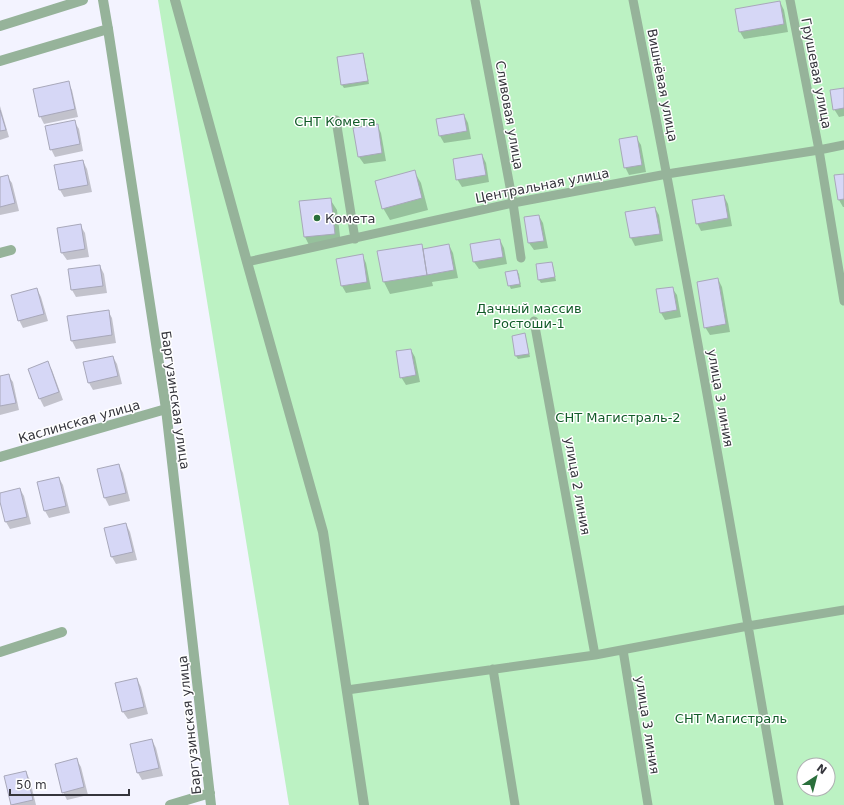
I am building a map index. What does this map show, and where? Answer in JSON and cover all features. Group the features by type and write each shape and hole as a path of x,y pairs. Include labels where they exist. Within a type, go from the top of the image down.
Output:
{"street":[{"path":"0,26 83,0"},
{"name":"Баргузинская улица","path":"104,0 166,410 211,805"},
{"path":"175,0 323,532 364,805"},
{"path":"0,61 108,29"},
{"path":"0,253 11,250"},
{"name":"Каслинская улица","path":"0,457 166,410"},
{"path":"0,652 62,632"},
{"path":"170,805 210,794"}],"lane":[{"name":"Сливовая улица","path":"475,0 513,203 521,258"},
{"name":"Вишнёвая улица","path":"633,0 667,174"},
{"name":"Грушевая улица","path":"790,0 819,150 844,300"},
{"path":"336,120 355,239"},
{"name":"Центральная улица","path":"247,262 513,203 667,174 844,145"},
{"name":"улица 3 линия","path":"667,174 779,805"},
{"name":"улица 2 линия","path":"534,321 595,655"},
{"path":"347,690 595,655 748,626 844,610"},
{"name":"улица 3 линия","path":"623,650 648,805"},
{"path":"493,669 515,805"}],"green space":[{"name":"Дачный массив Ростоши-1","path":"158,0 844,0 844,805 289,805"}],"building":[{"path":"780,1 784,24 739,32 735,9"},
{"path":"363,53 368,81 341,85 337,57"},
{"path":"69,81 75,109 39,117 33,89"},
{"path":"844,88 844,108 833,110 830,90"},
{"path":"0,110 6,130 0,131"},
{"path":"464,114 467,131 439,136 436,119"},
{"path":"75,120 80,144 50,150 45,126"},
{"path":"378,124 382,153 358,157 353,128"},
{"path":"637,136 642,165 624,168 619,139"},
{"path":"482,154 486,175 456,180 453,159"},
{"path":"83,160 88,185 59,190 54,165"},
{"path":"415,170 422,198 382,209 375,181"},
{"path":"844,174 844,199 838,200 834,175"},
{"path":"8,175 15,203 0,207 0,177"},
{"path":"724,195 728,218 696,224 692,200"},
{"name":"Комета","path":"331,198 335,234 304,237 299,201"},
{"path":"655,207 660,234 630,238 625,212"},
{"path":"539,215 544,241 528,243 524,217"},
{"path":"81,224 85,249 61,253 57,228"},
{"path":"500,239 503,257 473,262 470,244"},
{"path":"422,244 427,275 383,282 377,251"},
{"path":"449,244 454,270 427,275 423,249"},
{"path":"363,254 367,282 341,286 336,259"},
{"path":"552,262 555,277 538,280 536,264"},
{"path":"100,265 103,286 71,290 68,269"},
{"path":"517,270 520,284 508,286 505,272"},
{"path":"718,278 726,324 704,328 697,282"},
{"path":"673,287 677,310 660,313 656,289"},
{"path":"37,288 44,314 18,321 11,295"},
{"path":"109,310 112,335 71,341 67,316"},
{"path":"525,333 529,354 515,356 512,336"},
{"path":"411,349 416,375 400,378 396,351"},
{"path":"113,356 118,376 88,383 83,362"},
{"path":"48,361 59,392 39,399 28,369"},
{"path":"9,374 16,403 0,406 0,376"},
{"path":"119,464 126,493 104,498 97,469"},
{"path":"59,477 66,506 44,511 37,482"},
{"path":"20,488 27,517 5,522 0,502 0,493"},
{"path":"126,523 133,552 111,557 104,528"},
{"path":"137,678 144,707 122,712 115,683"},
{"path":"152,739 159,768 137,773 130,744"},
{"path":"77,758 84,787 62,793 55,764"},
{"path":"26,771 33,800 11,805 4,776"}],"place":[{"name":"Комета","path":"317,218"}],"park label":[{"name":"СНТ Комета","path":"335,121"},
{"name":"СНТ Магистраль-2","path":"618,417"},
{"name":"СНТ Магистраль","path":"731,718"}]}
